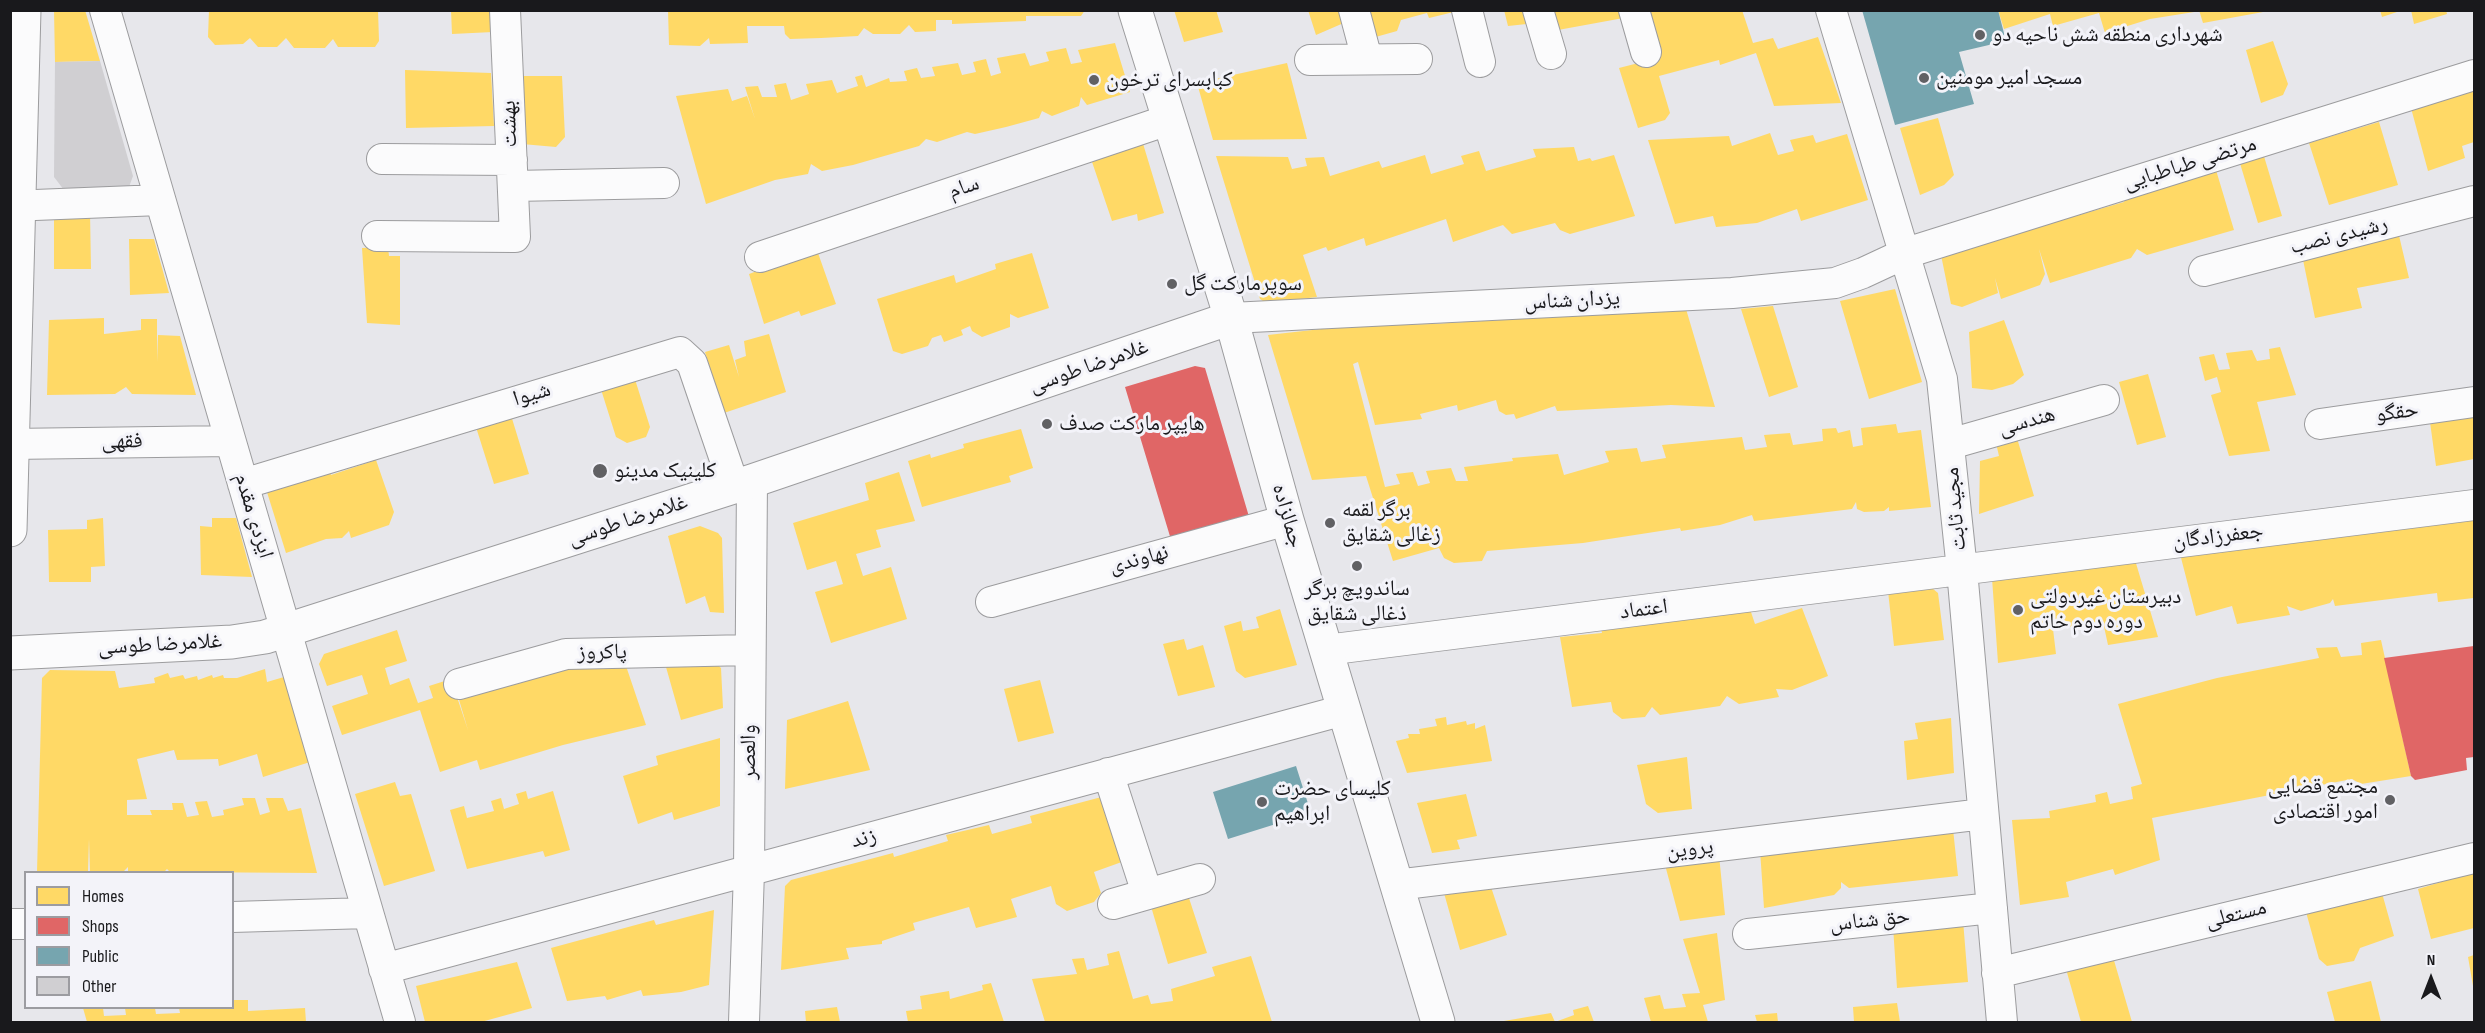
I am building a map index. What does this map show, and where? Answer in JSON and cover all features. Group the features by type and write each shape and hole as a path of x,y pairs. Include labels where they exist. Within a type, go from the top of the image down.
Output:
{"main road":[{"path":"10,530 15,206 24,10"},
{"name":"جمالزاده","path":"1135,10 1231,318 1287,520 1438,1023"},
{"name":"غلامرضا طوسی","path":"10,653 232,642 287,630 743,484 1231,318"}],"street":[{"name":"ایزدی مقدم","path":"105,10 400,1023"},
{"name":"بهشت","path":"377,236 515,237 505,10"},
{"path":"1354,10 1367,59"},
{"path":"1467,10 1480,63"},
{"path":"1538,10 1551,54"},
{"path":"1634,10 1646,52"},
{"name":"مجید ثابت","path":"1832,10 1938,359 1950,444 2002,1023"},
{"path":"1310,60 1417,59"},
{"name":"مرتضی طباطبایی","path":"1906,253 2475,75"},
{"name":"سام","path":"760,257 1168,120"},
{"path":"382,159 512,173 664,183"},
{"path":"15,206 160,200"},
{"name":"رشیدی نصب","path":"2204,271 2475,201"},
{"name":"یزدان شناس","path":"1231,318 1815,286 1847,279 1906,253"},
{"name":"شیوا","path":"243,484 680,352 692,363 743,484"},
{"name":"هندسی","path":"1950,444 2104,400"},
{"name":"حقگو","path":"2320,424 2475,402"},
{"name":"فقهی","path":"12,444 230,441"},
{"name":"والعصر","path":"743,484 750,650 749,870 744,1023"},
{"name":"جعفرزادگان","path":"1962,570 2475,505"},
{"name":"نهاوندی","path":"991,602 1287,520"},
{"name":"اعتماد","path":"1326,650 1962,570"},
{"name":"پاکروز","path":"459,684 566,654 750,650"},
{"name":"زند","path":"384,969 1344,710"},
{"path":"1108,773 1147,893"},
{"name":"پروین","path":"1396,885 1983,814"},
{"name":"مستعلی","path":"1997,973 2475,858"},
{"path":"1113,904 1200,879"},
{"name":"حق شناس","path":"1748,934 1992,908"},
{"path":"234,917 368,912"}],"building: Homes":[{"path":"54,10 85,10 100,61 55,62"},
{"path":"209,10 378,10 379,41 375,47 338,47 333,39 325,48 294,48 286,38 277,47 258,47 250,38 243,44 215,45 208,37"},
{"path":"451,10 493,10 493,32 452,34"},
{"path":"668,10 1085,10 1081,16 1026,16 1026,21 952,24 952,20 936,20 936,31 915,32 909,25 900,34 873,34 864,28 858,36 821,38 790,39 785,34 784,26 747,26 748,43 710,44 709,38 700,46 669,45"},
{"path":"1174,10 1216,10 1223,32 1184,42"},
{"path":"1308,10 1343,10 1346,22 1316,35"},
{"path":"1363,10 1458,11 1429,18 1427,13 1401,20 1397,31 1372,38"},
{"path":"1504,10 1532,10 1536,23 1508,26"},
{"path":"1553,10 1627,10 1629,17 1558,30"},
{"path":"1640,10 1742,10 1753,43 1773,38 1778,49 1818,37 1841,103 1774,106 1756,53 1720,65 1719,60 1659,76 1670,113 1665,120 1638,128 1619,68 1654,59"},
{"path":"1998,10 2194,10 2194,12 2150,19 2105,33 2099,13 2053,26 2050,14 2004,29"},
{"path":"2199,10 2263,10 2263,12 2203,23"},
{"path":"2380,10 2400,10 2400,11 2382,17"},
{"path":"2411,10 2446,10 2447,14 2414,24"},
{"path":"2273,41 2288,84 2283,95 2261,103 2246,50"},
{"path":"1115,43 1130,92 1087,105 1081,97 1079,106 1052,116 1042,111 1039,118 1006,127 975,134 967,132 937,142 926,139 919,146 853,165 822,171 811,164 808,174 775,180 706,204 676,96 728,89 732,101 747,96 755,119 745,87 758,86 762,97 777,97 774,85 786,83 791,100 809,94 806,84 832,80 837,93 858,86 855,77 862,75 866,87 889,78 890,82 907,81 904,71 917,68 921,78 935,76 932,67 958,63 962,75 976,72 973,62 986,59 991,76 1001,73 997,58 1025,53 1030,66 1049,61 1046,52 1066,48 1071,64 1082,62 1078,50"},
{"path":"1287,63 1307,139 1213,140 1197,83"},
{"path":"405,70 491,73 494,126 406,128"},
{"path":"521,76 562,76 565,137 556,147 522,144"},
{"path":"2474,91 2474,142 2462,146 2465,158 2428,171 2411,108"},
{"path":"1938,118 1954,175 1944,185 1920,195 1900,128"},
{"path":"2379,122 2398,185 2329,205 2309,143"},
{"path":"1770,133 1778,155 1794,151 1790,140 1813,135 1816,143 1847,134 1868,200 1801,221 1797,209 1757,223 1716,227 1713,216 1675,224 1648,140 1729,136 1732,146"},
{"path":"1141,137 1164,213 1138,221 1137,214 1112,221 1089,153"},
{"path":"1574,147 1578,161 1590,158 1592,161 1614,155 1635,216 1570,234 1560,230 1555,223 1512,234 1503,225 1453,242 1446,219 1366,246 1364,238 1328,251 1326,247 1303,255 1317,297 1266,303 1260,299 1216,156 1288,157 1292,169 1307,166 1305,158 1324,157 1330,176 1379,161 1382,168 1425,155 1431,174 1464,164 1461,156 1479,151 1486,171 1536,157 1533,149"},
{"path":"2263,153 2282,216 2258,223 2239,160"},
{"path":"2216,170 2234,230 2147,255 2137,249 2131,258 2050,283 2039,249 2045,274 2040,285 2001,299 1995,278 1998,293 1962,307 1951,304 1941,255 2124,202 2125,199"},
{"path":"54,211 90,212 91,269 54,269"},
{"path":"2397,227 2409,278 2357,288 2362,308 2315,318 2302,255"},
{"path":"129,239 154,239 169,293 130,295"},
{"path":"388,247 389,256 400,256 400,325 367,323 362,248"},
{"path":"818,253 836,304 801,316 799,311 764,324 749,274 782,262 783,265"},
{"path":"1032,253 1049,308 1018,318 1010,314 1010,327 982,337 972,331 970,326 961,330 963,335 944,342 941,335 932,338 928,346 902,354 893,351 877,299 954,275 956,283 996,269 995,264"},
{"path":"1895,289 1922,382 1869,399 1840,301"},
{"path":"1773,306 1798,387 1769,397 1741,309"},
{"path":"1686,309 1715,407 1671,405 1557,411 1555,406 1516,419 1514,414 1506,415 1499,411 1496,400 1458,411 1457,405 1420,414 1422,419 1375,425 1358,362 1353,364 1385,487 1400,484 1396,474 1413,472 1418,486 1430,483 1426,471 1451,468 1456,481 1468,481 1464,467 1513,461 1512,458 1558,454 1564,475 1609,462 1605,451 1637,448 1641,462 1666,458 1662,445 1742,437 1745,450 1767,447 1764,435 1790,433 1793,445 1823,441 1822,429 1836,428 1838,433 1850,430 1853,447 1863,445 1861,428 1896,424 1898,433 1921,430 1931,507 1889,511 1889,507 1884,511 1864,512 1857,509 1856,502 1852,509 1754,521 1752,515 1720,525 1681,531 1680,528 1583,543 1487,551 1482,561 1454,563 1444,558 1439,548 1393,561 1366,476 1312,480 1268,335 1348,326 1432,324"},
{"path":"104,318 104,334 141,330 141,319 157,319 157,362 158,335 180,336 196,395 132,394 126,387 115,394 47,395 49,320"},
{"path":"2004,320 2024,375 2013,384 1992,390 1972,388 1969,332"},
{"path":"769,334 786,392 724,413 705,352 729,345 739,377 735,360 746,356 744,341"},
{"path":"2280,347 2296,395 2257,402 2270,451 2229,456 2211,395 2221,392 2217,377 2205,381 2199,357 2214,354 2219,370 2230,369 2226,353 2252,350 2257,361 2270,359 2269,349"},
{"path":"633,373 650,427 646,437 627,443 616,437 599,383"},
{"path":"2148,374 2166,437 2137,445 2119,382"},
{"path":"510,412 529,474 494,484 475,424"},
{"path":"2474,415 2474,459 2436,466 2430,422"},
{"path":"1021,429 1033,468 1009,476 1011,482 922,507 908,461 930,454 931,458 964,448 963,444"},
{"path":"2017,438 2034,496 1979,514 1980,461 1999,456 1996,443"},
{"path":"376,460 394,512 389,525 351,538 349,531 342,538 326,539 286,553 266,489 329,469 331,475"},
{"path":"899,472 915,521 876,530 881,547 856,554 863,576 891,567 907,619 831,643 815,592 843,584 836,561 807,570 793,523 869,500 865,483"},
{"path":"2474,517 2474,598 2438,602 2437,593 2335,606 2333,599 2330,603 2301,611 2287,606 2290,615 2237,624 2232,606 2196,616 2179,550"},
{"path":"103,518 105,566 91,567 91,582 49,582 48,530 87,529 87,520"},
{"path":"212,518 236,518 252,577 201,575 200,526 212,527"},
{"path":"700,526 718,533 722,538 724,613 710,612 705,596 686,604 668,536"},
{"path":"2135,560 2158,637 2108,645 2103,622 2053,629 2056,654 1998,663 1992,578"},
{"path":"1927,584 1938,593 1944,640 1894,646 1888,591"},
{"path":"1802,608 1828,676 1792,690 1776,689 1779,697 1739,704 1727,696 1720,706 1660,715 1652,707 1645,717 1622,719 1613,712 1611,702 1572,707 1560,637 1602,633 1601,629 1750,609 1755,624"},
{"path":"1280,609 1297,665 1245,678 1236,671 1224,626 1241,621 1243,631 1259,628 1256,617"},
{"path":"397,630 407,661 385,668 390,685 409,678 418,703 433,698 429,686 451,679 468,730 457,693 554,664 625,663 646,725 563,745 480,770 477,760 440,772 420,710 342,735 332,706 368,694 362,675 327,686 319,664 324,654"},
{"path":"1184,639 1187,650 1203,645 1215,687 1178,696 1163,644"},
{"path":"2381,640 2411,776 2361,784 2352,779 2152,818 2160,860 2115,875 2113,869 2066,882 2069,897 2020,905 2012,820 2050,818 2049,811 2096,802 2095,795 2107,792 2110,804 2133,799 2131,787 2142,784 2118,704 2217,678 2319,658 2316,648 2337,647 2341,657 2362,655 2361,643"},
{"path":"712,659 721,668 723,708 681,720 664,660"},
{"path":"265,669 267,682 284,677 310,762 263,777 257,754 219,766 218,759 177,760 174,750 137,759 147,799 127,800 127,815 152,815 150,810 173,810 172,803 183,803 187,817 199,815 195,802 207,801 212,817 224,815 223,810 244,805 242,798 255,798 260,815 270,812 266,798 283,798 288,811 301,808 317,873 169,871 167,869 165,871 128,871 128,867 124,871 90,871 89,839 88,871 37,871 42,678 50,670 115,671 119,688 155,683 154,678 168,673 170,678 183,675 185,679 197,676 198,680 212,675 213,678 223,675 224,678 237,678"},
{"path":"1040,680 1054,733 1018,742 1004,689"},
{"path":"848,701 870,770 785,789 787,720"},
{"path":"1446,717 1447,725 1466,721 1467,725 1475,723 1475,729 1485,725 1492,761 1407,773 1396,741 1409,738 1408,734 1420,734 1419,729 1437,726 1435,719"},
{"path":"1951,718 1954,773 1907,780 1904,741 1918,739 1915,723"},
{"path":"720,738 720,806 674,820 672,812 638,824 623,776 658,765 656,756"},
{"path":"1687,757 1692,809 1658,813 1646,804 1637,765"},
{"path":"395,782 400,796 411,794 435,871 384,886 355,794"},
{"path":"526,791 528,799 553,791 570,850 545,857 543,851 467,869 450,810 464,806 467,818 494,811 491,801 501,798 504,809 519,804 516,794"},
{"path":"1466,794 1477,836 1457,840 1460,849 1432,853 1417,803"},
{"path":"1109,795 1130,859 1094,872 1101,893 1094,902 1067,911 1056,904 1051,886 1011,899 1017,917 976,928 969,907 913,923 915,930 882,941 882,944 846,948 849,959 781,970 785,886 791,880 893,853 894,857 948,841 946,835 989,825 992,834 1032,823 1030,816"},
{"path":"1953,829 1958,876 1849,888 1841,882 1841,888 1834,895 1764,908 1760,850"},
{"path":"1719,855 1725,915 1680,921 1664,861"},
{"path":"2474,872 2474,928 2431,939 2418,889"},
{"path":"1491,887 1507,935 1460,950 1444,893"},
{"path":"1187,892 1207,953 1168,964 1150,903"},
{"path":"2382,893 2394,936 2360,948 2354,961 2327,966 2319,959 2306,912"},
{"path":"714,910 709,985 681,992 643,996 641,990 607,1000 605,996 567,1001 551,948 654,920 656,925"},
{"path":"1963,920 1968,982 1897,988 1893,926"},
{"path":"1717,933 1725,1000 1703,1005 1708,1022 1651,1022 1644,998 1660,995 1664,1009 1686,1007 1682,994 1700,993 1683,939"},
{"path":"1119,951 1133,999 1148,995 1151,1004 1173,1001 1171,989 1215,976 1212,967 1251,956 1272,1022 1045,1022 1032,979 1077,974 1072,959 1084,958 1087,970 1109,965 1107,954"},
{"path":"2474,955 2474,986 2473,986 2468,957"},
{"path":"2113,957 2132,1022 2081,1022 2066,969"},
{"path":"517,962 532,1008 481,1022 425,1022 416,986"},
{"path":"2371,981 2381,1022 2335,1022 2327,992"},
{"path":"991,983 1004,1022 908,1022 906,1011 922,1009 920,996 949,991 950,999 983,990 982,985"},
{"path":"234,1000 248,1000 248,1011 305,1008 306,1022 87,1022 83,1009 103,1009 104,1016 126,1015 125,1009 155,1009 156,1014 180,1013 179,1009 234,1009"},
{"path":"1897,1003 1900,1022 1854,1022 1853,1007"},
{"path":"1588,1006 1594,1022 1555,1022 1574,1015 1573,1010"},
{"path":"837,1007 840,1022 806,1022 805,1011"},
{"path":"1551,1013 1555,1022 1498,1022"},
{"path":"1777,1013 1778,1022 1757,1022 1755,1015"}],"building: Shops":[{"path":"1195,366 1205,368 1250,520 1172,543 1125,387"},
{"path":"2474,646 2474,757 2466,758 2467,770 2415,780 2411,776 2384,658"}],"building: Public":[{"name":"مسجد امیر مومنین","path":"1862,10 1998,10 2006,41 1959,52 1974,104 1895,125"},
{"name":"کلیسای حضرت ابراهیم","path":"1296,766 1311,813 1228,839 1213,792"}],"building: Other":[{"path":"100,61 133,176 129,187 64,190 54,177 55,62"}],"place":[{"name":"شهرداری منطقه شش ناحیه دو","path":"1980,35"},
{"name":"مسجد امیر مومنین","path":"1924,78"},
{"name":"کبابسرای ترخون","path":"1094,80"},
{"name":"سوپرمارکت گل","path":"1172,284"},
{"name":"هايپر ماركت صدف","path":"1047,424"},
{"name":"کلینیک مدینو","path":"600,471"},
{"name":"برگر لقمه زغالی شقایق","path":"1330,523"},
{"name":"ساندویچ برگر ذغالی شقایق","path":"1357,566"},
{"name":"دبیرستان غیردولتی دوره دوم خاتم","path":"2018,610"},
{"name":"مجتمع قضایی امور اقتصادی","path":"2390,800"},
{"name":"کلیسای حضرت ابراهیم","path":"1262,802"}]}
